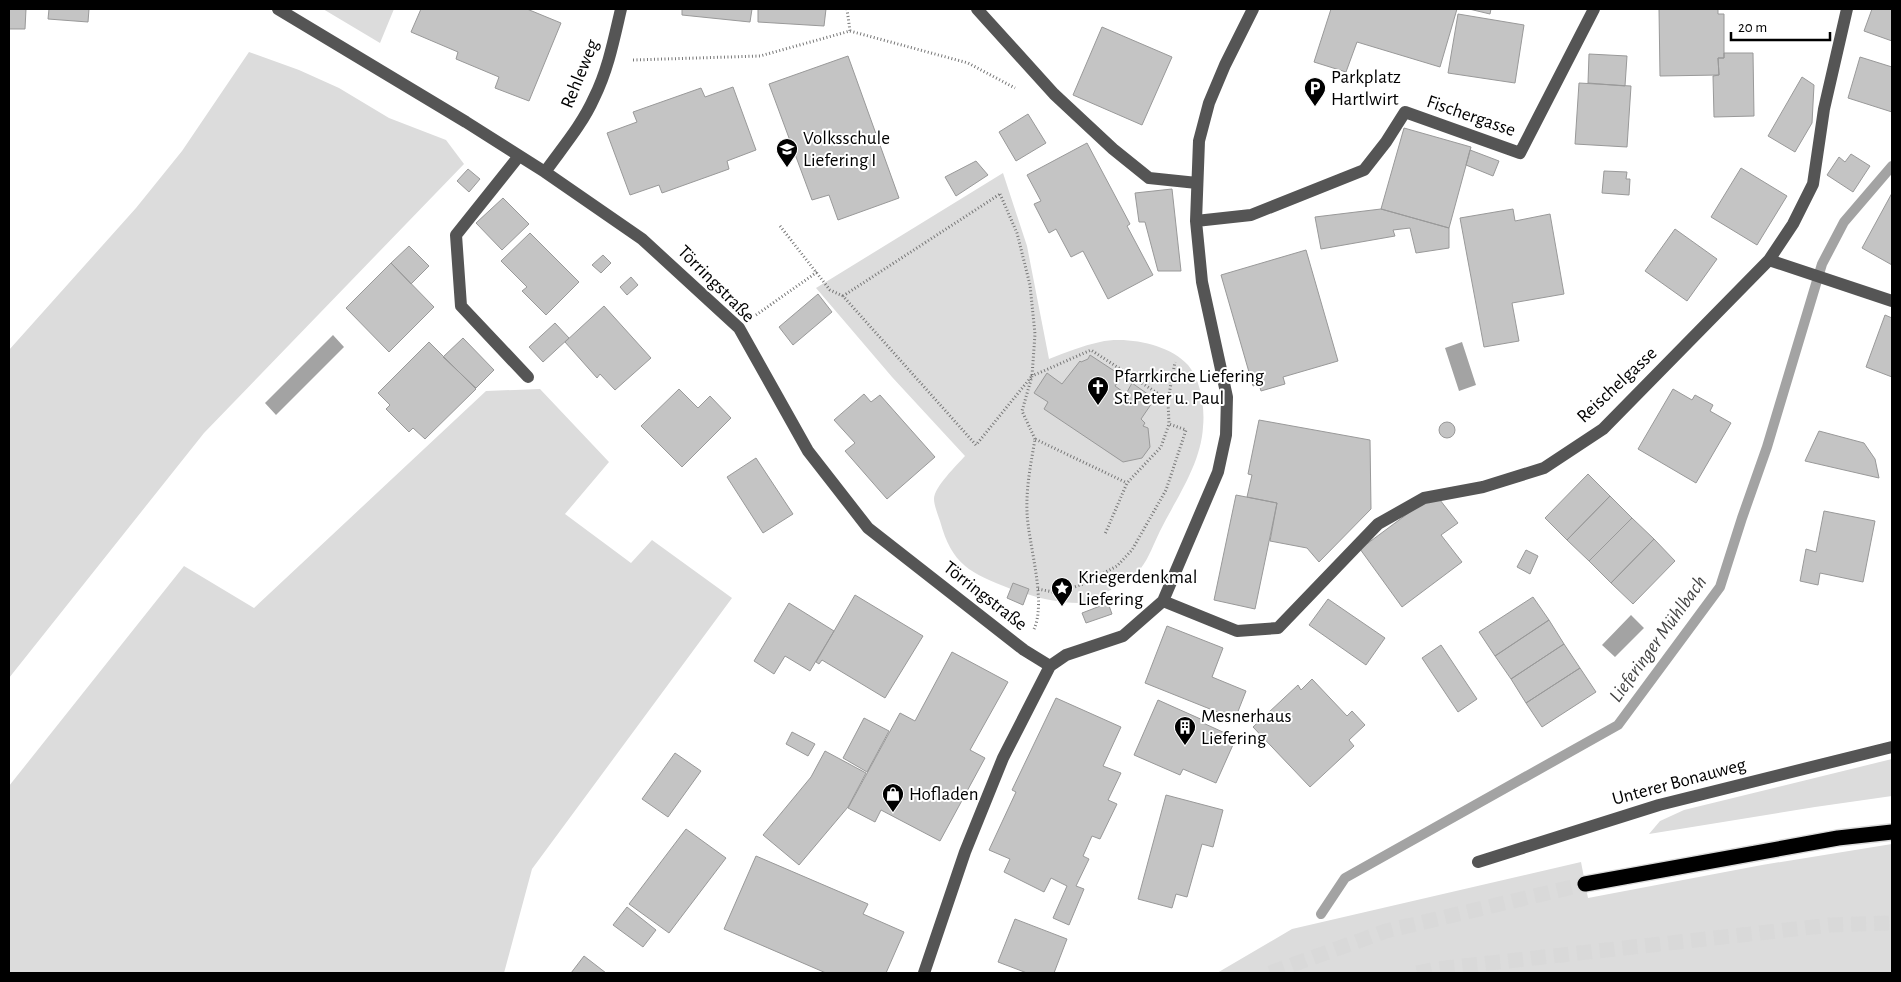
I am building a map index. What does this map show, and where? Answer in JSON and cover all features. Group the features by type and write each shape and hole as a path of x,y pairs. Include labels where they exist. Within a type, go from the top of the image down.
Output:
{"highway":[{"path":"1585,884 1838,838 1892,832"}],"street":[{"name":"Törringstraße","path":"278,9 545,172 642,239 738,328 808,451 868,528 1024,650 1050,666"},
{"name":"Rehleweg","path":"545,172 579,124 594,98 609,61 622,9"},
{"path":"977,9 1054,94 1084,124 1149,178 1197,183"},
{"path":"924,973 965,852 1003,758 1050,666 1066,655 1123,636 1163,601 1218,472 1226,435 1227,397 1202,282 1196,221 1200,141 1209,103 1225,65 1253,9"},
{"name":"Fischergasse","path":"1196,221 1251,215 1364,170 1386,142 1405,112 1520,153 1594,9"},
{"name":"Reischelgasse","path":"1163,601 1237,631 1278,628 1378,524 1424,498 1483,487 1544,468 1602,429 1769,260 1793,224 1813,184 1824,109 1846,9"},
{"path":"519,156 456,235 461,306 528,376"},
{"path":"1769,260 1892,301"},
{"name":"Unterer Bonauweg","path":"1478,862 1659,805 1892,747"}],"path":[{"path":"847,9 850,31"},
{"path":"609,61 760,56 850,31 968,62 1018,89"},
{"path":"843,296 1000,194 1017,233 1030,285 1035,334 1032,376 1022,411 1035,439 1028,480 1027,512 1038,590 1036,626 1024,650"},
{"path":"780,226 830,290 843,296 976,445 1032,376 1091,350 1168,400"},
{"path":"738,328 817,272"},
{"path":"1105,534 1127,483 1161,448 1169,424 1168,400 1175,362"},
{"path":"1038,590 1058,593 1084,584 1117,566 1132,550 1166,490 1186,430 1169,424"},
{"path":"1035,439 1127,483"}],"shaded area":[{"path":"323,9 394,9 380,43"},
{"path":"249,52 299,70 339,88 389,118 446,140 464,164 204,433 9,678 9,350 136,208 182,151"},
{"path":"1003,173 1027,246 1049,359 1074,349 1110,340 1147,343 1170,352 1188,365 1196,378 1203,403 1201,441 1193,468 1146,560 1138,571 1091,602 1067,602 1042,598 1027,594 1029,589 1013,584 1011,589 984,578 965,566 957,558 945,536 934,499 942,482 965,456 892,377 816,288"},
{"path":"333,335 344,347 276,415 265,403"},
{"path":"1462,342 1476,385 1459,391 1445,348"},
{"path":"540,389 609,462 565,514 631,563 652,540 732,598 532,869 504,973 9,973 9,786 184,566 254,608 486,391"},
{"path":"1631,615 1644,628 1615,657 1602,645"},
{"path":"1892,759 1892,796 1649,834 1660,821 1684,810"},
{"path":"1892,844 1892,973 1217,973 1292,929 1581,862 1588,898 1762,865"}],"building":[{"path":"9,9 26,9 25,29 9,29"},
{"path":"49,9 89,9 88,22 48,19"},
{"path":"421,9 527,9 561,23 529,101 495,88 499,77 456,59 458,52 411,32"},
{"path":"682,9 752,9 750,22 682,15"},
{"path":"758,9 826,9 824,26 758,22"},
{"path":"1331,9 1457,9 1440,67 1357,42 1346,72 1314,62"},
{"path":"1469,9 1491,9 1490,14"},
{"path":"1659,9 1718,9 1718,14 1724,14 1724,58 1718,58 1719,75 1660,76"},
{"path":"1872,9 1892,9 1892,41 1864,31"},
{"path":"1458,14 1524,25 1515,83 1448,73"},
{"path":"1102,27 1172,57 1142,125 1073,95"},
{"path":"1724,53 1753,53 1754,116 1714,117 1713,76 1719,75 1718,58 1724,58"},
{"path":"1589,54 1627,56 1625,86 1588,83"},
{"path":"848,56 899,198 838,220 829,195 812,200 769,84"},
{"path":"1860,57 1892,67 1892,112 1848,98"},
{"path":"1802,77 1814,85 1812,123 1795,152 1768,136"},
{"path":"1579,83 1631,86 1627,147 1575,144"},
{"path":"733,87 756,150 727,161 729,169 662,193 659,185 630,195 607,133 637,122 633,112 701,88 705,97"},
{"path":"1028,114 1046,143 1016,161 999,132"},
{"path":"1404,128 1471,147 1449,228 1381,209"},
{"path":"1087,143 1130,224 1127,226 1153,275 1108,299 1083,251 1071,257 1056,229 1049,233 1034,204 1041,201 1027,175"},
{"path":"1470,150 1499,161 1493,176 1466,165"},
{"path":"1851,154 1870,166 1853,192 1827,175 1839,157 1845,162"},
{"path":"976,161 988,175 956,196 945,177"},
{"path":"1741,168 1787,196 1757,245 1711,217"},
{"path":"468,169 480,179 469,192 457,181"},
{"path":"1604,171 1627,172 1626,179 1630,179 1629,195 1602,193"},
{"path":"1172,189 1181,271 1158,271 1145,222 1139,222 1135,193"},
{"path":"1892,193 1892,265 1862,248"},
{"path":"503,198 529,224 502,250 476,223"},
{"path":"1381,209 1449,228 1449,248 1416,253 1410,228 1393,230 1395,236 1321,249 1315,217"},
{"path":"1513,209 1515,221 1550,214 1564,294 1512,303 1519,341 1484,347 1460,218"},
{"path":"1675,229 1717,259 1687,301 1645,271"},
{"path":"530,233 579,282 546,315 522,291 527,287 501,261"},
{"path":"409,246 429,266 411,284 391,263"},
{"path":"1306,250 1338,361 1283,377 1285,384 1261,391 1259,384 1253,386 1221,275"},
{"path":"603,255 611,263 601,273 592,265"},
{"path":"391,263 434,307 389,352 346,308"},
{"path":"631,277 638,285 627,295 620,287"},
{"path":"818,294 832,312 793,345 779,327"},
{"path":"604,306 651,358 615,390 600,374 597,378 565,342"},
{"path":"1885,315 1892,318 1892,377 1866,367"},
{"path":"555,323 569,338 543,362 529,347"},
{"path":"463,338 494,370 476,388 443,357"},
{"path":"429,342 476,389 425,439 413,428 409,432 386,409 390,405 378,393"},
{"name":"Pfarrkirche Liefering St.Peter u. Paul","path":"1090,355 1122,376 1115,386 1126,394 1132,383 1159,402 1154,400 1141,419 1145,423 1143,426 1148,428 1150,447 1142,458 1123,462 1044,409 1048,402 1034,393 1047,373 1062,384 1080,361 1088,359"},
{"path":"679,389 698,408 710,396 731,418 682,467 641,426"},
{"path":"1673,389 1692,400 1695,395 1713,405 1710,411 1731,423 1696,483 1638,449"},
{"path":"864,394 871,402 880,395 935,457 887,499 845,451 855,443 834,420"},
{"path":"1259,420 1370,440 1371,509 1319,562 1307,548 1270,541 1277,503 1247,497 1252,475 1248,474"},
{"path":"1447,422 1453,424 1455,430 1453,436 1447,438 1441,436 1439,430 1441,424"},
{"path":"1819,431 1864,443 1875,459 1879,478 1805,461"},
{"path":"756,458 793,514 763,533 727,477"},
{"path":"1588,474 1610,496 1567,540 1545,518"},
{"path":"1236,495 1277,503 1255,609 1214,600"},
{"path":"1610,496 1632,518 1589,561 1567,540"},
{"path":"1440,500 1458,523 1441,535 1462,562 1402,607 1360,549 1422,503"},
{"path":"1824,511 1875,521 1863,582 1820,573 1818,585 1800,581 1806,549 1816,552"},
{"path":"1632,518 1654,539 1611,583 1589,561"},
{"path":"1654,539 1675,561 1633,604 1611,583"},
{"path":"1526,550 1538,556 1530,574 1517,567"},
{"path":"1013,583 1029,589 1023,605 1007,598"},
{"path":"855,595 923,636 885,698 822,660 819,664 816,662"},
{"path":"1533,597 1549,620 1495,656 1479,632"},
{"path":"1328,599 1385,638 1366,665 1309,625"},
{"path":"789,603 834,631 810,671 785,656 774,674 754,661"},
{"path":"1108,603 1112,614 1086,623 1082,613"},
{"path":"1549,620 1564,644 1511,679 1495,656"},
{"path":"1167,626 1223,648 1212,677 1246,691 1235,719 1145,683"},
{"path":"1564,644 1580,668 1526,703 1511,679"},
{"path":"1441,645 1477,699 1458,712 1422,658"},
{"path":"952,652 1008,682 970,750 985,758 940,841 881,810 875,822 848,808 900,713 915,721"},
{"path":"1580,668 1596,692 1542,727 1526,703"},
{"path":"1312,679 1347,716 1352,711 1365,725 1349,740 1354,746 1310,787 1253,727 1298,685 1301,690"},
{"path":"1056,698 1121,727 1103,766 1121,773 1108,800 1117,804 1100,839 1092,836 1083,856 1089,859 1076,886 1084,889 1069,925 1053,918 1067,886 1051,878 1044,892 1004,872 1010,859 989,850 1016,792 1012,790"},
{"name":"Mesnerhaus Liefering","path":"1158,700 1205,721 1203,723 1236,738 1216,783 1183,769 1180,775 1134,755"},
{"path":"864,718 889,731 867,772 843,758"},
{"path":"792,732 815,744 808,756 786,744"},
{"path":"825,751 866,773 848,807 799,865 763,835 811,777"},
{"path":"675,753 701,771 668,817 642,799"},
{"path":"1166,795 1223,810 1213,847 1202,844 1187,897 1176,894 1172,908 1138,899"},
{"path":"686,829 726,858 669,933 629,904"},
{"path":"756,856 868,904 863,914 904,932 886,973 826,973 724,929"},
{"path":"627,907 656,930 643,947 613,925"},
{"path":"1015,919 1067,939 1054,973 1027,973 998,962"},
{"path":"584,956 606,973 571,973"}],"waterway":[{"name":"Lieferinger Mühlbach","path":"1321,914 1345,878 1618,725 1720,587 1767,447 1822,264 1844,222 1892,166"}],"tunnel":[{"path":"1270,973 1386,931 1585,884"},
{"path":"1417,973 1436,969 1831,925 1892,923"}],"place":[{"name":"Parkplatz Hartlwirt","path":"1315,107"},
{"name":"Volksschule Liefering I","path":"787,168"},
{"name":"Pfarrkirche Liefering St.Peter u. Paul","path":"1098,406"},
{"name":"Kriegerdenkmal Liefering","path":"1062,607"},
{"name":"Mesnerhaus Liefering","path":"1185,746"},
{"name":"Hofladen","path":"893,813"}]}
